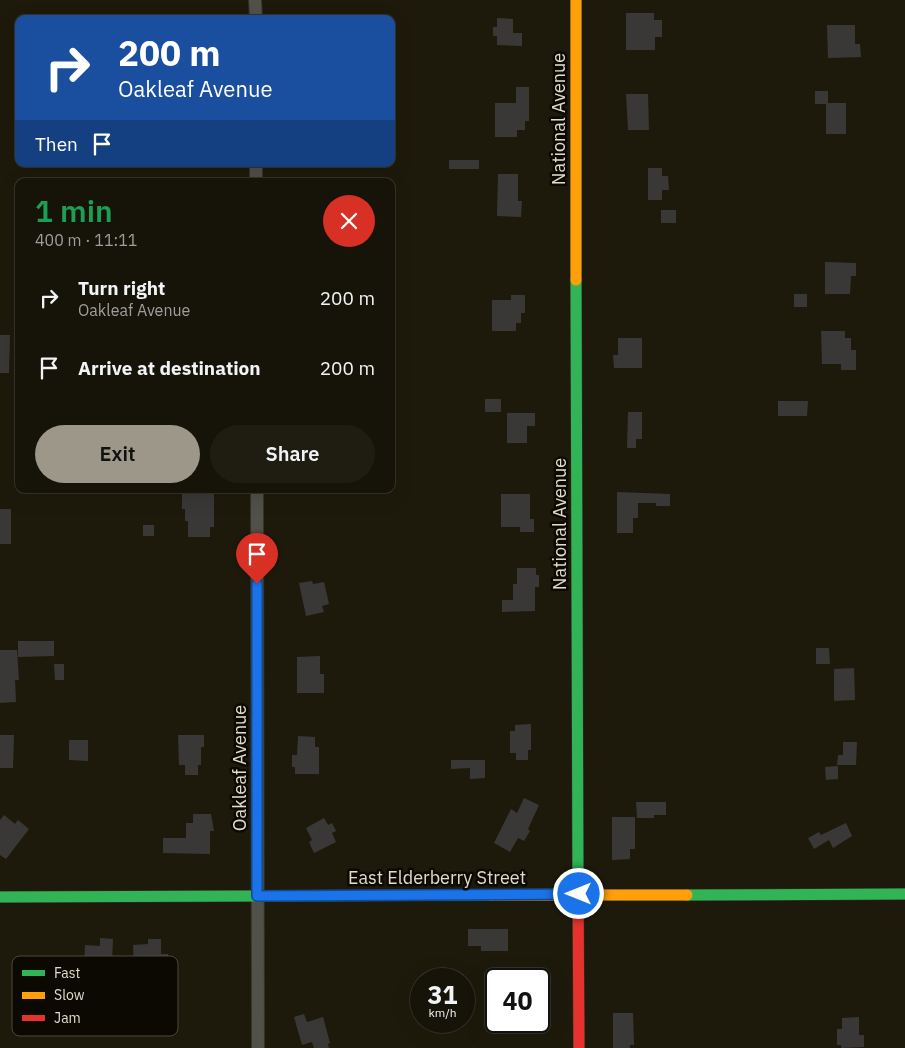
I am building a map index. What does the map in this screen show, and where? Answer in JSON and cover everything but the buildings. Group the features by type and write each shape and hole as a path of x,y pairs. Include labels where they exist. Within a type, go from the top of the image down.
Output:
{"street":[{"path":"256,0 256,15"},
{"name":"National Avenue","path":"576,0 579,1048"},
{"name":"Oakleaf Avenue","path":"257,493 258,1048"},
{"name":"East Elderberry Street","path":"0,897 905,894"}],"traffic: fast":[{"path":"576,280 578,888"},
{"path":"687,895 905,894"},
{"path":"0,897 491,895"}],"traffic: slow":[{"path":"576,0 576,280"},
{"path":"491,895 687,895"}],"traffic: jam":[{"path":"578,888 579,1048"}],"route":[{"path":"257,584 257,896 579,894"}]}
